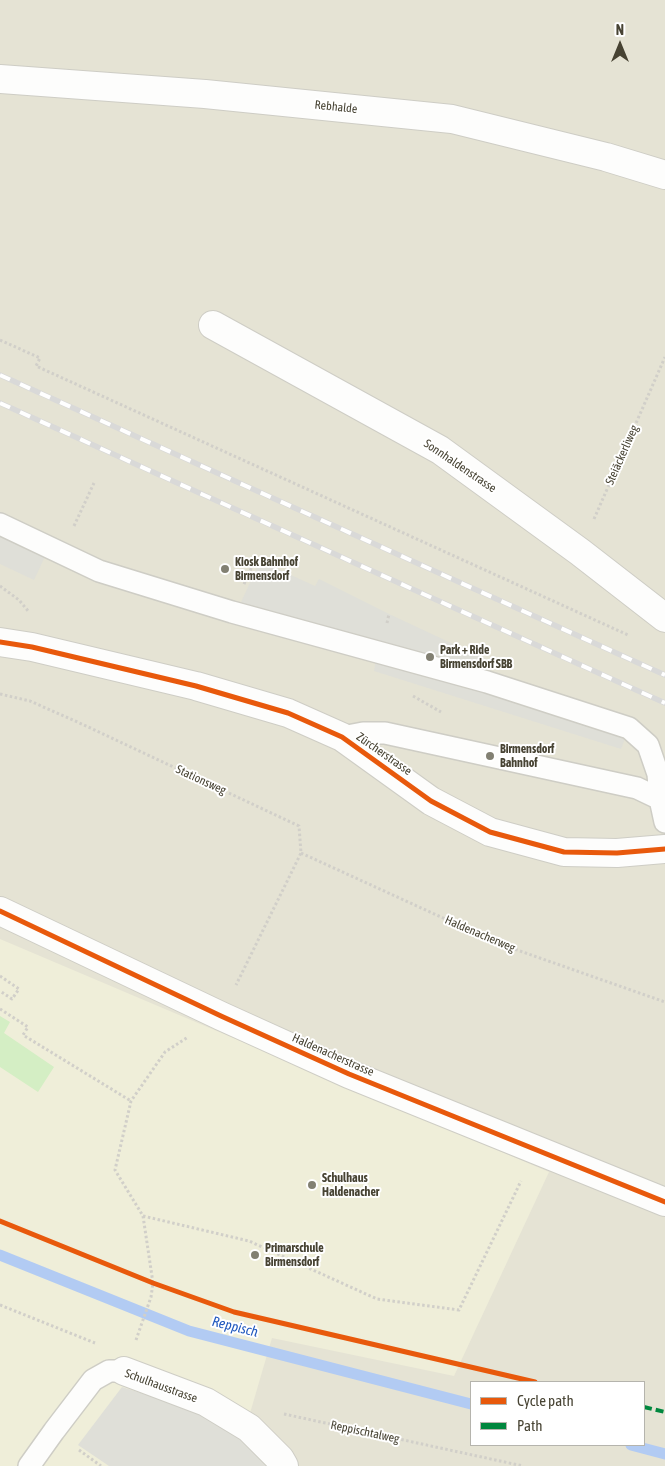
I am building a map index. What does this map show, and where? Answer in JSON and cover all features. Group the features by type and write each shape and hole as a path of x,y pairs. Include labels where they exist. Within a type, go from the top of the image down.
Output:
{"street":[{"name":"Rebhalde","path":"0,79 206,94 452,119 665,175"},
{"name":"Sonnhaldenstrasse","path":"213,324 440,450 580,552 665,618"},
{"name":"Zürcherstrasse","path":"0,642 32,647 196,686 288,713 342,737 431,801 490,832 564,852 617,853 665,849"},
{"name":"Haldenacherstrasse","path":"0,911 221,1016 349,1074 665,1202"},
{"name":"Schulhausstrasse","path":"124,1371 206,1402 249,1428 280,1459 284,1466"}],"lane":[{"path":"0,524 99,571 232,612 487,682 629,728 648,745 658,774 660,799 665,822"},
{"path":"342,737 363,733 385,732 637,788 660,799"},
{"name":"Schulhausstrasse","path":"29,1466 93,1380 108,1371 124,1371"}],"path":[{"path":"0,340 40,358 36,366 629,635"},
{"path":"62,554 94,483"},
{"path":"0,586 20,600 29,611 28,617"},
{"path":"406,691 439,711"},
{"path":"233,991 301,853"},
{"path":"0,976 19,989 12,999 0,991"},
{"path":"0,1009 28,1027 23,1035 131,1101"},
{"path":"134,1344 151,1297 153,1283 144,1216 115,1170 131,1101 165,1052"},
{"path":"144,1216 249,1242 378,1299 459,1310 536,1151"},
{"path":"0,1305 101,1346 124,1371"}],"shaded area":[{"path":"0,0 665,0 665,1466 0,1466"},
{"path":"0,524 49,548 34,580 0,564"},
{"name":"Park + Ride Birmensdorf SBB","path":"260,561 315,586 319,579 494,663 487,681 629,728 621,749 374,671 377,653 236,613"},
{"name":"Primarschule Birmensdorf","path":"0,939 549,1172 454,1376 272,1338 243,1437 270,1466 0,1466"},
{"path":"122,1387 204,1413 243,1437 270,1466 109,1466 78,1445"}],"green space":[{"path":"0,1016 10,1022 4,1033 54,1067 38,1092 0,1067"}],"waterway":[{"name":"Reppisch","path":"0,1255 189,1331 470,1404"},
{"name":"Reppisch","path":"635,1446 665,1454"}],"railway":[{"path":"0,375 665,675"},
{"path":"0,403 665,703"}],"marked path":[{"path":"645,1407 665,1412"}],"cycle path":[{"path":"0,642 32,647 196,686 288,713 342,737 431,801 490,832 564,852 617,853 665,849"},
{"path":"0,911 221,1016 349,1074 665,1202"},
{"path":"0,1221 153,1283 234,1312 531,1381"}],"place":[{"name":"Kiosk Bahnhof Birmensdorf","path":"225,569"},
{"name":"Park + Ride Birmensdorf SBB","path":"430,657"},
{"name":"Birmensdorf Bahnhof","path":"490,756"},
{"name":"Schulhaus Haldenacher","path":"312,1185"},
{"name":"Primarschule Birmensdorf","path":"255,1255"}]}
